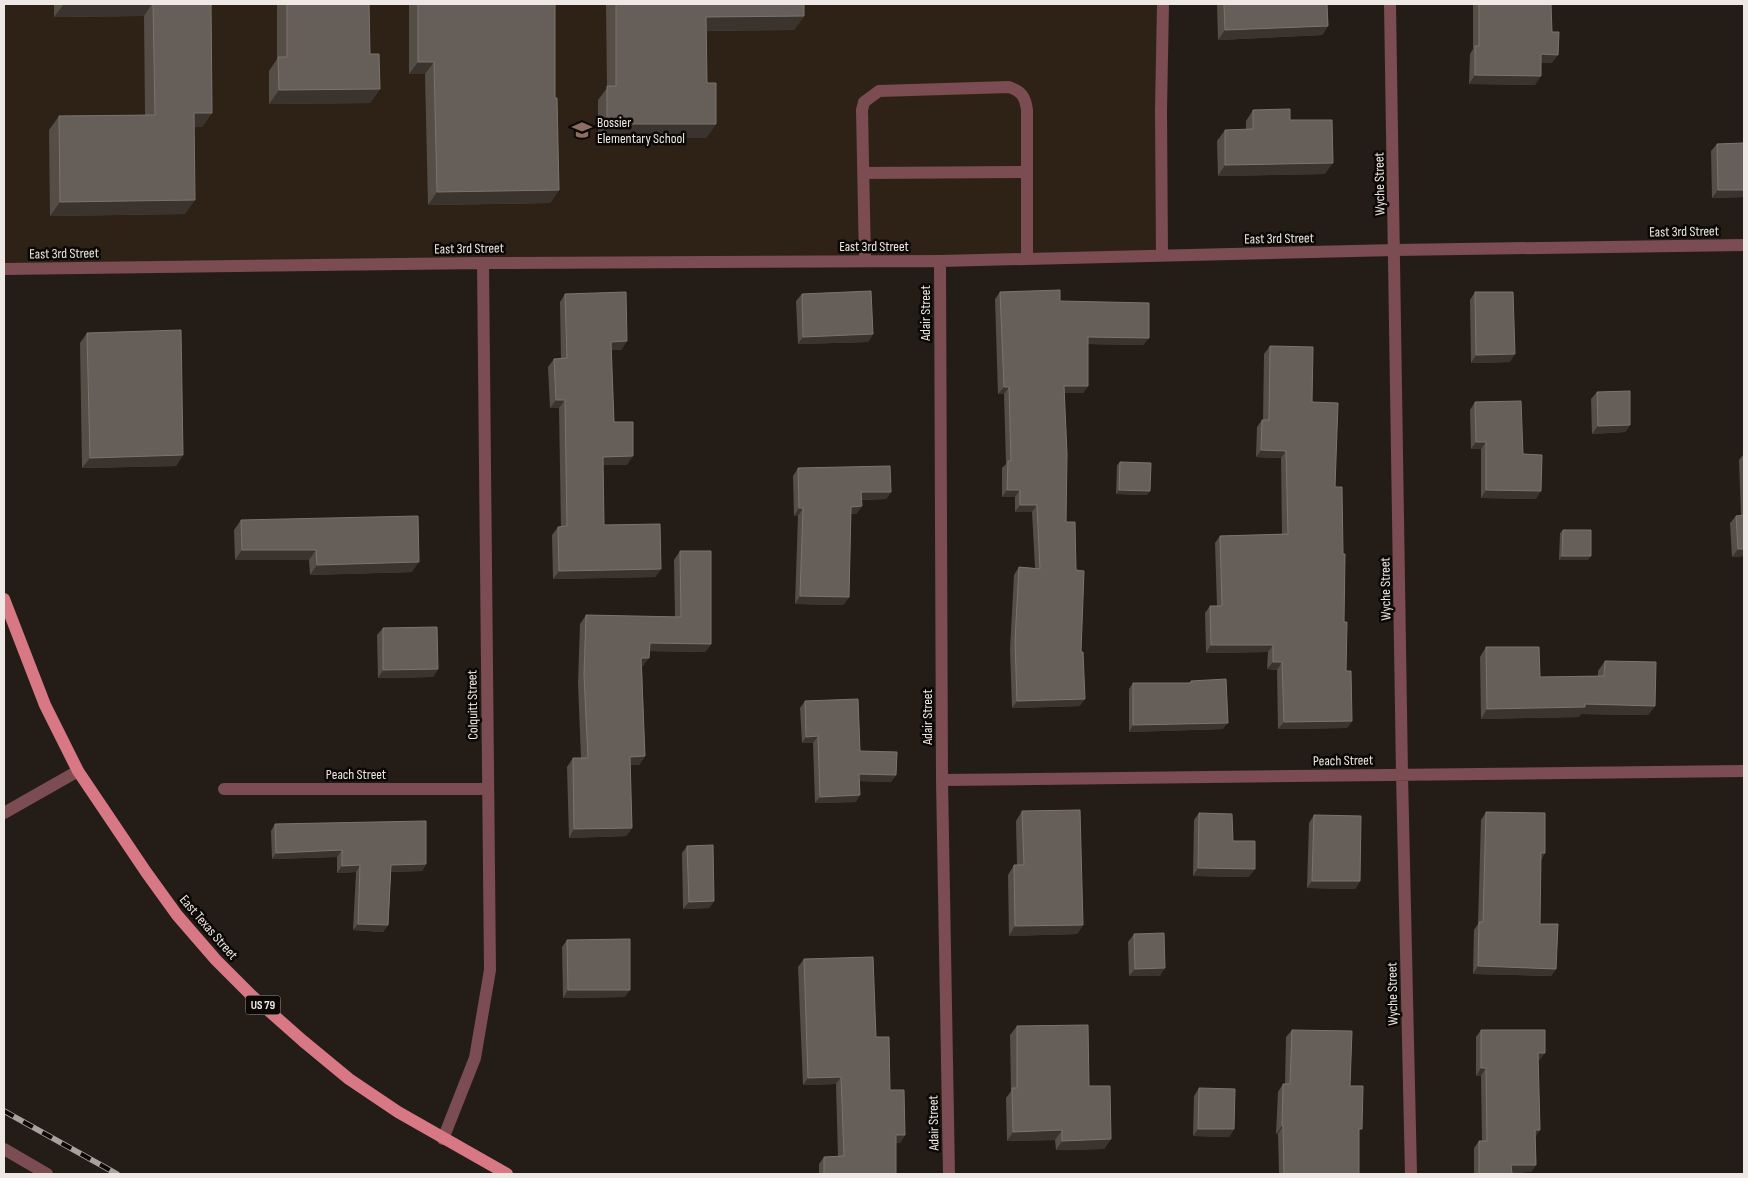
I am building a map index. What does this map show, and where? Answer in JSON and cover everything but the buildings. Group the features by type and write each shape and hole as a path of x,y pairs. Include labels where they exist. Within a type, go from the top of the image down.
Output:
{"main road":[{"name":"East Texas Street","path":"4,599 45,705 78,772 172,908 216,960 303,1041 349,1079 398,1112 507,1174"}],"street":[{"path":"1162,256 1160,110 1163,4"},
{"name":"Wyche Street","path":"1390,4 1402,774 1411,1174"},
{"path":"864,261 862,110 864,102 879,91 1009,87 1020,91 1025,98 1027,110 1027,258"},
{"path":"864,174 1027,172"},
{"name":"East 3rd Street","path":"4,269 483,263 940,261 1395,250 1744,245"},
{"name":"Adair Street","path":"940,261 942,780 949,1174"},
{"name":"Colquitt Street","path":"443,1139 475,1058 490,970 483,263"},
{"name":"Peach Street","path":"942,780 1744,771"},
{"path":"4,813 78,772"},
{"name":"Peach Street","path":"224,789 488,789"},
{"path":"4,1149 47,1174"}],"shaded area":[{"name":"Bossier Elementary School","path":"4,4 1160,4 1162,255 4,269"}],"railway":[{"path":"4,1111 117,1174"}],"place":[{"name":"Bossier Elementary School","path":"582,130"}]}
